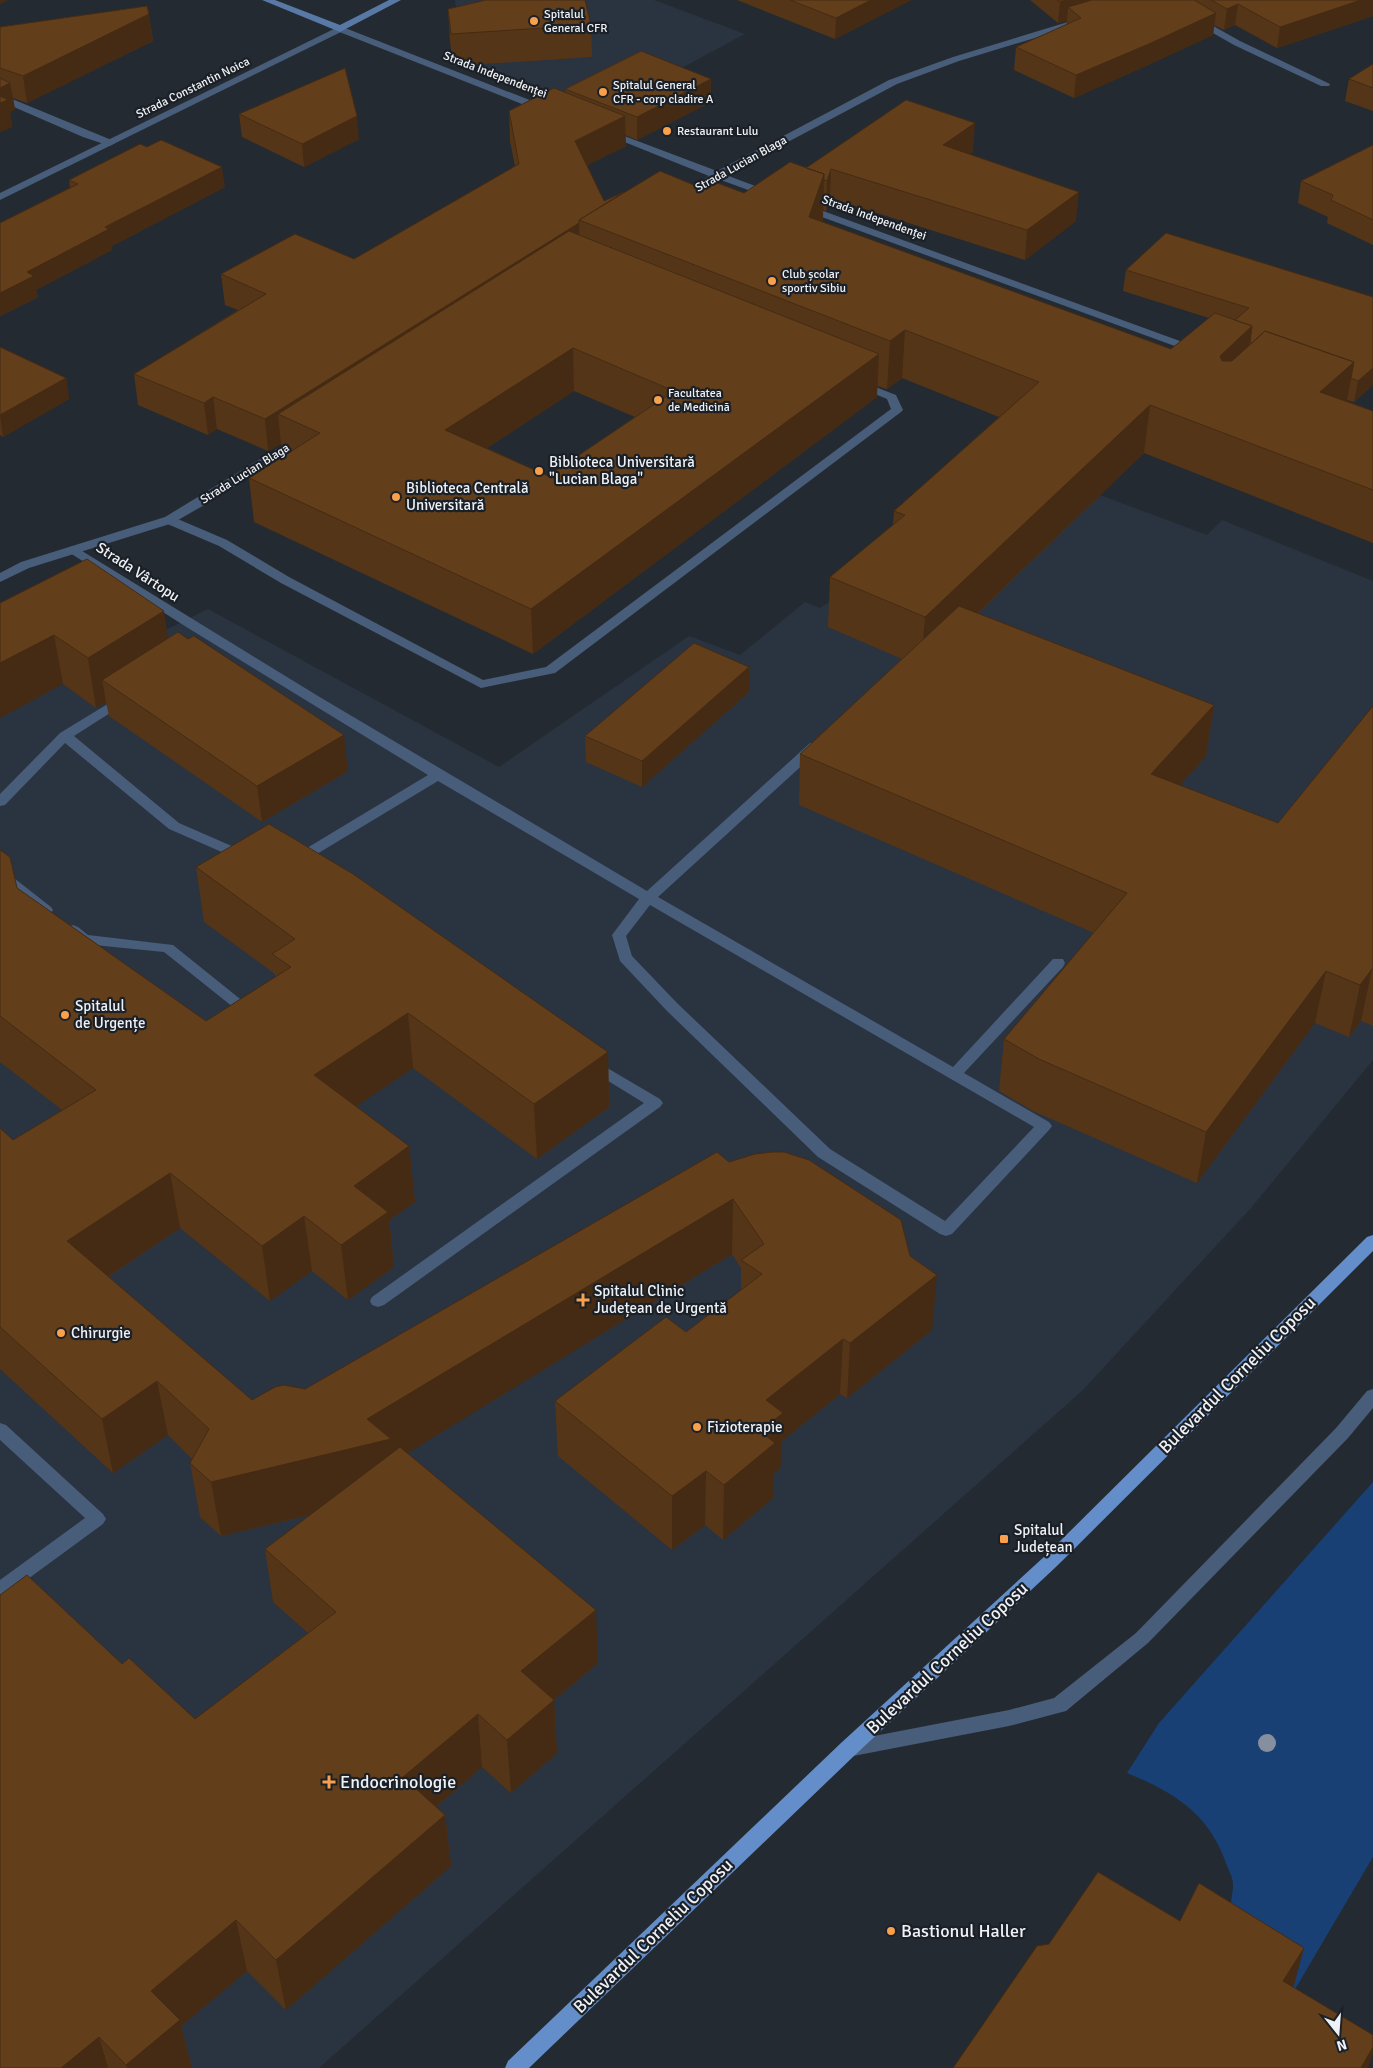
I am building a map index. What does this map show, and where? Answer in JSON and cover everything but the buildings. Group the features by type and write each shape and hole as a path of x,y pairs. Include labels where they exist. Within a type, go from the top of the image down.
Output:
{"main road":[{"path":"267,0 340,29"},
{"name":"Strada Constantin Noica","path":"340,29 396,0"},
{"name":"Bulevardul Corneliu Coposu","path":"515,2068 848,1749 1052,1560 1373,1241"}],"street":[{"path":"1160,0 1237,43 1325,84"},
{"name":"Strada Lucian Blaga","path":"675,201 716,176 894,82 956,59 1095,17"},
{"name":"Strada Independenței","path":"340,29 560,115"},
{"name":"Strada Constantin Noica","path":"0,197 340,29"},
{"path":"0,97 110,143"},
{"name":"Strada Independenței","path":"597,129 716,176 1210,355"},
{"path":"169,520 223,544 285,580 481,684 542,672 550,670 897,410 892,397 846,378"},
{"name":"Strada Lucian Blaga","path":"0,578 24,565 169,520 209,497 309,433"},
{"name":"Strada Vârtopu","path":"74,550 185,621 212,642 439,774 647,899 1044,1126 946,1230 824,1153 672,1007 625,958 619,935 647,899"},
{"path":"0,802 65,736 132,693"},
{"path":"65,736 174,826 261,864"},
{"path":"647,899 824,738"},
{"path":"287,866 439,774"},
{"path":"0,874 84,939 168,948 259,1020"},
{"path":"954,1075 1058,963"},
{"path":"378,1301 655,1103 580,1057"},
{"path":"848,1749 1009,1718 1060,1705 1142,1638 1342,1434 1373,1396"},
{"path":"0,1430 97,1519 0,1590"}],"shaded area":[{"path":"455,0 654,0 745,34 596,114 464,61"},
{"name":"Spitalul Clinic Județean de Urgentă","path":"1100,495 1207,535 1222,520 1373,581 1373,1060 1251,1208 1082,1391 319,2068 0,2068 0,617 143,641 208,609 499,767 689,636 740,655 805,602 820,608 891,560"},
{"path":"1373,1482 1373,1857 1291,1996 1229,1915 1233,1888 1232,1879 1218,1845 1209,1830 1199,1817 1174,1796 1127,1773 1159,1723"}],"place":[{"name":"Spitalul General CFR","path":"534,21"},
{"name":"Spitalul General CFR - corp cladire A","path":"603,92"},
{"name":"Restaurant Lulu","path":"667,131"},
{"name":"Club școlar sportiv Sibiu","path":"772,281"},
{"name":"Facultatea de Medicină","path":"658,400"},
{"name":"Biblioteca Universitară \"Lucian Blaga\"","path":"539,471"},
{"name":"Biblioteca Centrală Universitară","path":"396,497"},
{"name":"Spitalul de Urgențe","path":"65,1015"},
{"name":"Spitalul Clinic Județean de Urgentă","path":"583,1300"},
{"name":"Chirurgie","path":"61,1333"},
{"name":"Fizioterapie","path":"697,1427"},
{"name":"Spitalul Județean","path":"1004,1539"},
{"name":"Endocrinologie","path":"329,1782"},
{"name":"Bastionul Haller","path":"891,1931"}]}
